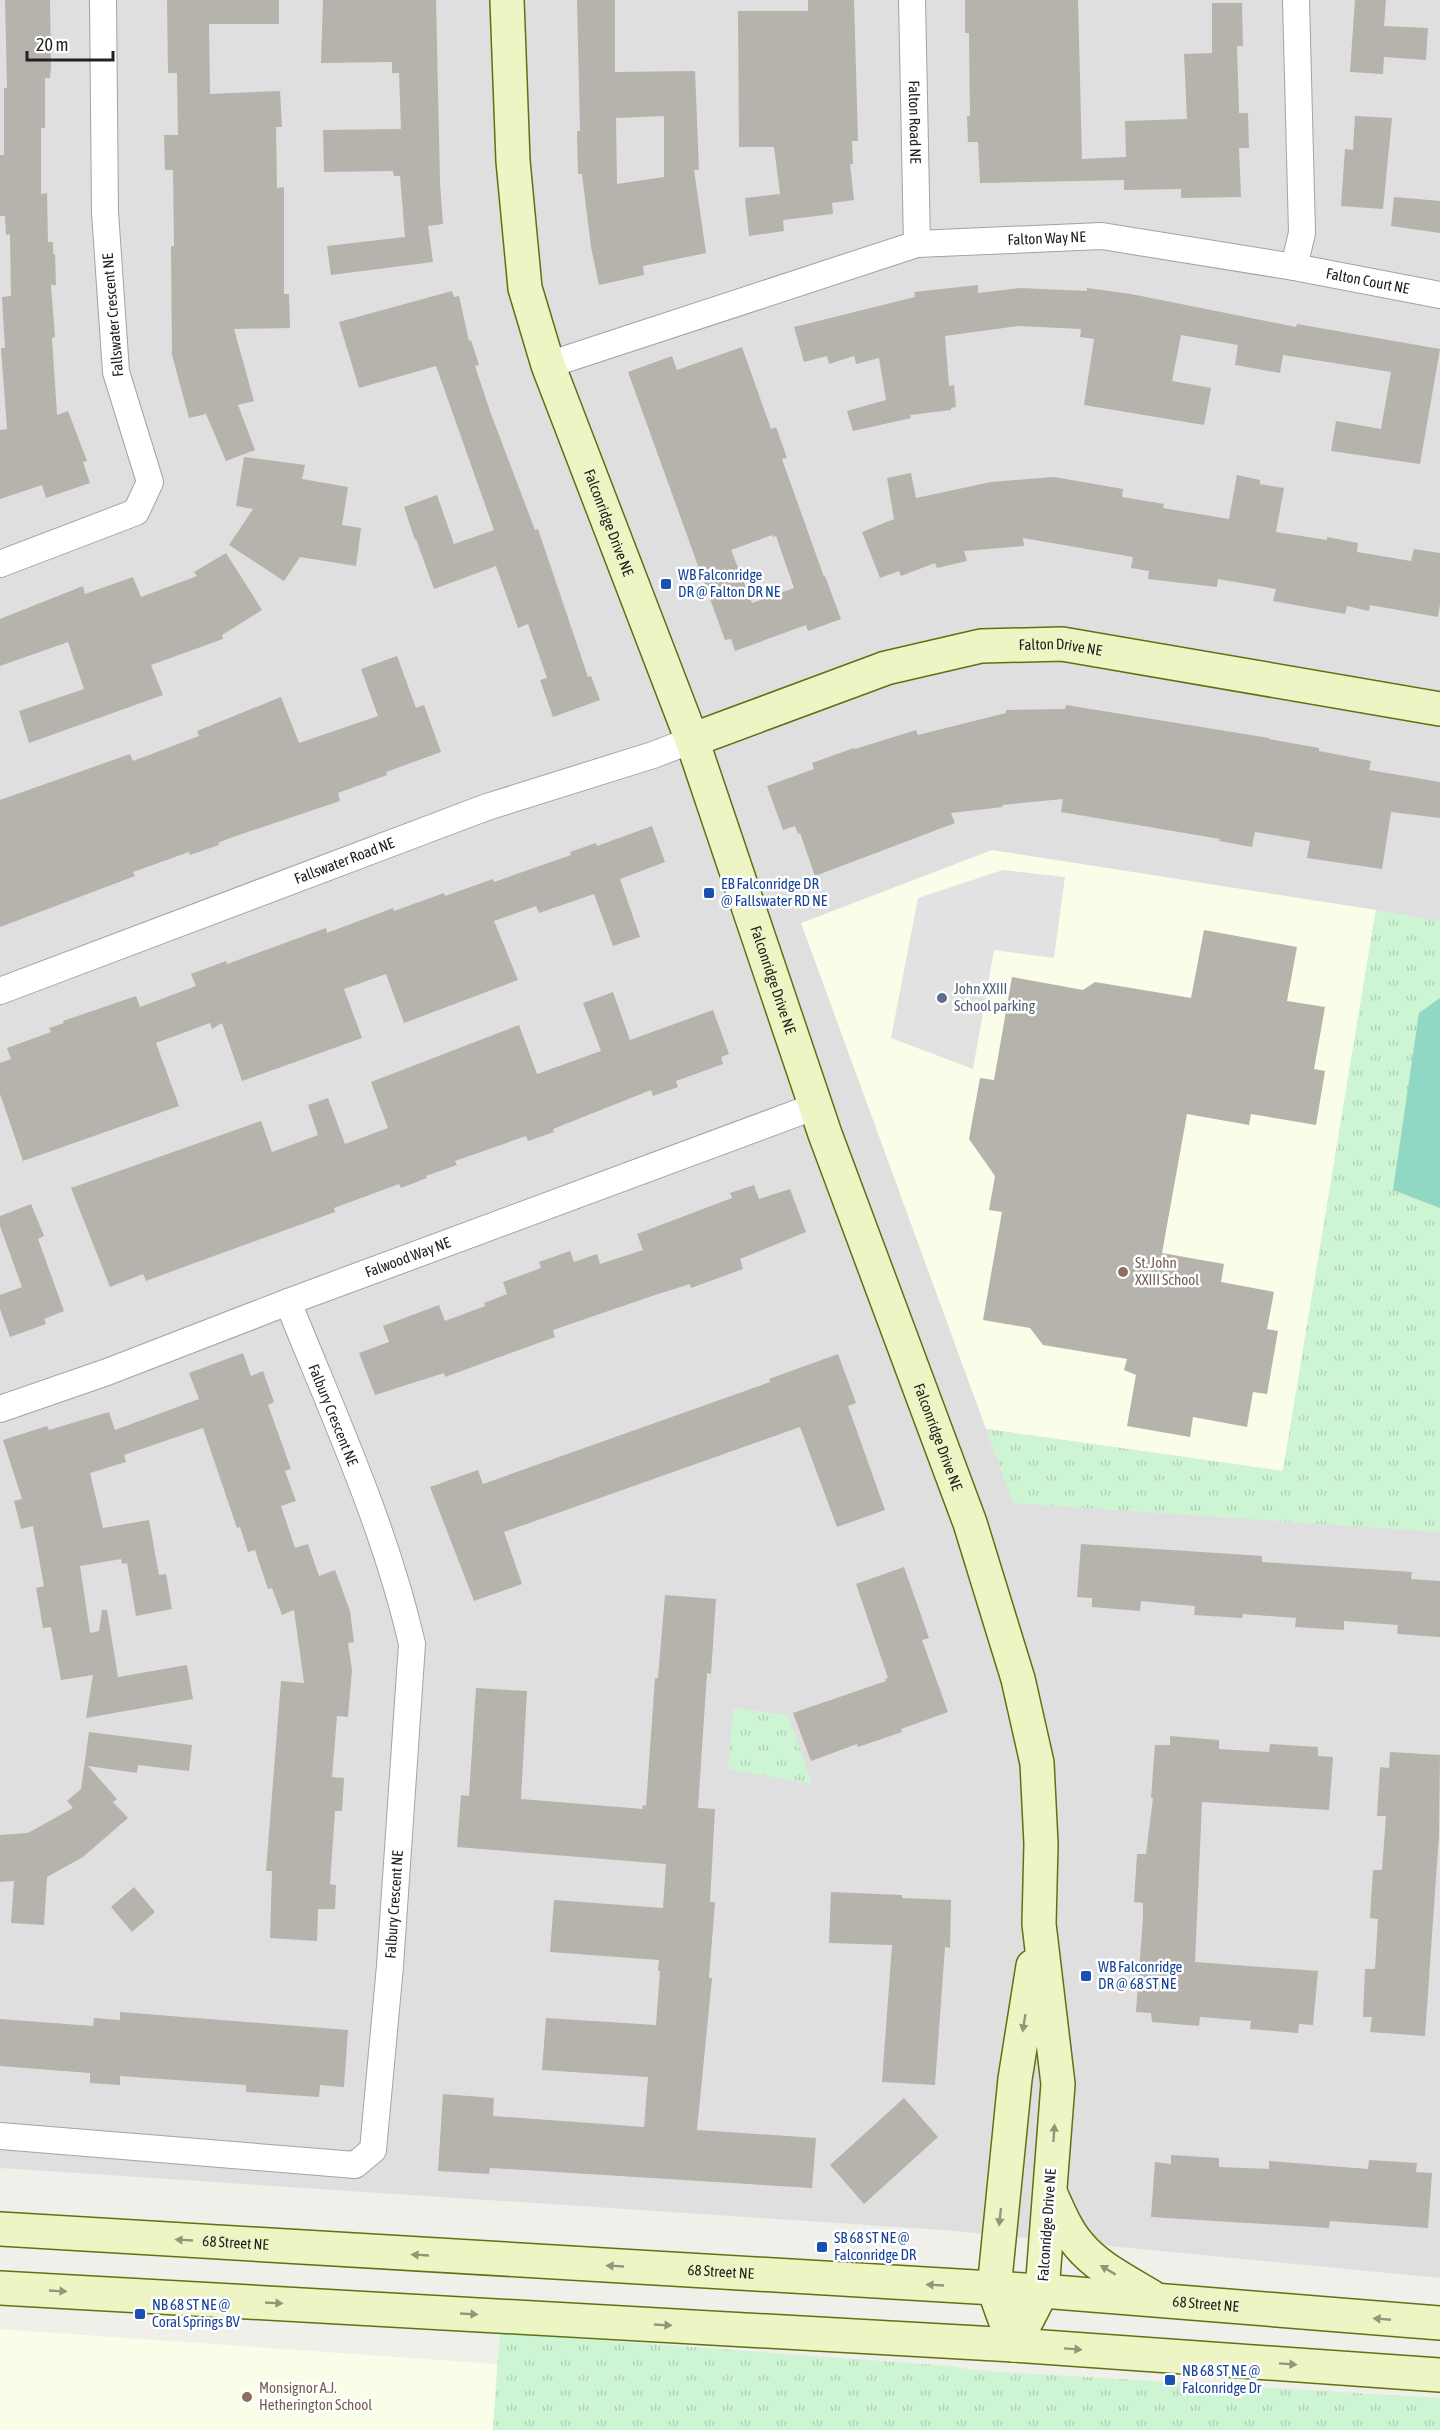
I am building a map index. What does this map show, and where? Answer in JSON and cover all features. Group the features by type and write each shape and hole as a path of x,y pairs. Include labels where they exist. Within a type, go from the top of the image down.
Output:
{"street":[{"name":"Fallswater Crescent NE","path":"0,564 136,512 150,482 116,372 105,212 104,0"},
{"name":"Falconridge Drive NE","path":"507,0 513,161 525,288 548,365 692,740 816,1106 970,1523 1018,1678 1036,1763 1041,1844 1039,1924 1015,2079 994,2289 1014,2345"},
{"name":"Falton Road NE","path":"912,0 917,244"},
{"path":"1294,267 1302,233 1296,0"},
{"name":"Falton Way NE","path":"548,365 917,244 1102,236 1294,267"},
{"name":"Falton Court NE","path":"1294,267 1440,295"},
{"name":"Falton Drive NE","path":"692,740 886,668 981,646 1062,644 1440,709"},
{"name":"Fallswater Road NE","path":"0,991 487,807 653,755 692,740"},
{"name":"Falwood Way NE","path":"0,1409 107,1372 288,1302 816,1106"},
{"name":"Falbury Crescent NE","path":"0,2136 355,2165 373,2150 390,1966 412,1644 400,1593 361,1486 288,1302"},
{"name":"Falconridge Drive NE","path":"1014,2345 1042,2291 1058,2084 1039,1924"},
{"path":"1050,2192 1078,2245 1099,2265 1158,2301"},
{"name":"68 Street NE","path":"0,2229 1042,2291 1440,2323"},
{"path":"0,2288 1014,2345 1440,2375"}],"shaded area":[{"path":"0,0 1440,0 1440,2278 944,2230 0,2168"},
{"name":"St. John XXIII School","path":"992,850 1376,910 1283,1471 986,1429 801,923"},
{"name":"John XXIII School parking","path":"1003,870 1065,877 1054,958 994,950 973,1069 891,1038 918,898"},
{"name":"Monsignor A.J. Hetherington School","path":"0,2329 497,2364 493,2430 0,2430"}],"green space":[{"path":"1376,910 1440,921 1440,1532 1013,1503 986,1429 1283,1471"},
{"path":"1440,998 1440,1208 1393,1190 1419,1013"},
{"path":"733,1708 788,1715 812,1784 728,1769"},
{"path":"500,2333 952,2366 971,2370 1440,2398 1440,2430 493,2430"}],"building":[{"path":"5,0 50,0 51,66 50,78 45,78 45,128 41,128 41,194 47,193 48,242 53,242 53,254 55,254 56,285 51,285 57,415 68,411 87,461 83,462 90,483 46,498 42,485 0,499 0,430 7,429 1,348 5,348 2,297 11,296 10,234 6,235 5,216 0,216 0,155 4,155 4,88 7,88"},
{"path":"167,0 279,0 279,24 209,24 210,94 280,91 282,127 276,127 277,188 284,187 284,294 289,294 290,328 234,329 254,401 238,405 255,450 226,461 206,414 189,418 172,355 173,170 165,170 164,135 178,135 177,73 168,73"},
{"path":"323,0 436,0 443,224 428,226 433,262 331,275 327,246 405,237 400,176 394,176 393,171 324,172 323,130 401,129 399,73 392,73 392,62 321,63"},
{"path":"577,0 615,0 615,72 695,71 699,170 694,170 706,253 643,266 644,275 599,285 591,247 582,174 578,174 577,131 580,131","holes":["664,116 664,177 617,184 616,118"]},
{"path":"808,0 854,0 858,141 852,141 853,164 850,164 854,200 832,203 833,214 783,220 784,231 749,236 745,198 780,194 774,147 739,147 738,11 808,11"},
{"path":"965,0 1078,0 1082,159 1126,157 1125,121 1187,119 1184,54 1212,53 1212,3 1242,3 1243,46 1237,46 1239,113 1248,113 1249,148 1239,148 1241,197 1181,198 1181,189 1124,190 1124,180 980,183 978,142 968,142 969,33 965,33"},
{"path":"1355,0 1386,0 1384,26 1428,28 1426,60 1384,57 1383,74 1350,72"},
{"path":"1355,116 1392,118 1383,209 1341,206 1345,149 1353,150"},
{"path":"1394,197 1440,201 1440,233 1391,226"},
{"path":"978,285 978,293 1020,288 1087,291 1087,288 1131,294 1296,327 1297,324 1440,349 1420,464 1331,451 1336,421 1381,429 1391,372 1283,355 1280,373 1235,365 1238,345 1181,335 1172,381 1211,388 1204,425 1084,405 1094,339 1080,337 1081,329 1018,326 945,336 949,386 954,385 956,407 951,410 910,415 911,418 853,431 847,411 886,400 879,358 856,364 854,356 829,364 827,356 804,362 794,327 915,297 914,292"},
{"path":"452,291 454,297 459,296 469,341 471,340 479,365 475,366 491,414 535,530 538,529 588,677 591,676 600,700 553,717 540,680 547,678 528,624 518,628 496,566 434,589 404,507 437,495 454,544 494,530 436,366 359,388 339,322"},
{"path":"742,347 771,429 776,427 787,458 782,459 841,619 808,631 806,625 735,651 731,639 725,640 628,372 672,356 677,370","holes":["772,535 776,536 794,588 752,603 731,550"]},
{"path":"244,457 305,465 302,479 348,487 342,525 361,528 356,566 300,557 284,581 229,545 253,509 236,506"},
{"path":"911,473 916,498 991,482 1054,477 1123,489 1122,497 1164,504 1163,508 1229,519 1237,475 1260,480 1260,484 1284,488 1276,532 1327,540 1327,537 1358,543 1357,552 1411,561 1414,549 1440,553 1438,617 1370,605 1369,611 1347,606 1345,614 1273,601 1276,589 1218,579 1217,587 1148,579 1149,571 1131,568 1133,557 1023,538 1024,546 964,551 967,561 937,568 935,563 901,576 899,571 880,578 862,532 894,519 887,478"},
{"path":"226,553 262,610 222,635 223,639 151,665 163,695 29,743 19,711 84,689 68,642 0,666 0,619 83,586 85,594 133,577 141,597 197,576 194,572"},
{"path":"397,656 416,708 424,705 441,752 338,793 340,801 230,838 218,843 219,845 190,855 189,852 133,872 135,876 0,927 0,800 130,754 133,761 199,736 197,731 281,697 299,743 378,716 361,669"},
{"path":"1066,705 1269,738 1371,761 1369,770 1440,782 1440,818 1391,812 1382,869 1307,858 1310,841 1255,832 1252,847 1219,841 1220,839 1061,812 1063,799 951,813 955,823 815,876 800,833 798,834 795,826 783,830 767,786 814,769 812,763 916,730 918,735 1006,713 1006,710 1065,709"},
{"path":"652,826 665,862 620,879 640,937 613,946 594,894 539,913 536,906 494,921 518,980 404,1023 386,974 344,989 362,1038 242,1081 222,1023 212,1029 210,1023 156,1043 179,1106 23,1161 0,1094 0,1063 11,1059 7,1048 51,1032 49,1028 64,1023 63,1021 136,996 140,1007 196,986 191,974 226,961 227,964 326,928 327,933 393,908 394,911 493,879 494,882 571,855 570,852 596,843 597,846"},
{"path":"1204,930 1297,947 1287,1001 1325,1007 1314,1069 1325,1071 1316,1125 1251,1114 1249,1125 1187,1114 1162,1253 1224,1264 1221,1282 1274,1292 1267,1329 1278,1331 1267,1394 1253,1392 1247,1427 1193,1417 1190,1437 1127,1426 1136,1375 1124,1370 1127,1359 1043,1345 1030,1328 983,1320 1002,1212 989,1210 995,1176 969,1139 980,1078 994,1080 1012,977 1083,990 1095,982 1191,998"},
{"path":"613,992 630,1040 713,1010 729,1054 721,1057 723,1064 676,1081 678,1087 653,1096 651,1090 553,1129 554,1132 528,1141 526,1136 455,1161 457,1165 426,1176 427,1178 401,1188 399,1184 334,1208 335,1212 146,1281 143,1274 110,1287 71,1188 261,1121 272,1152 318,1135 308,1105 328,1098 345,1144 388,1128 371,1082 519,1025 537,1074 601,1051 583,1003"},
{"path":"754,1185 759,1199 790,1189 806,1232 740,1259 743,1269 691,1288 690,1284 553,1330 555,1337 445,1377 444,1373 375,1395 359,1353 389,1342 383,1326 439,1305 445,1321 485,1306 484,1303 507,1294 503,1282 541,1268 539,1262 570,1251 574,1262 597,1254 600,1264 643,1250 637,1234 732,1198 730,1193"},
{"path":"31,1204 44,1236 38,1239 64,1311 44,1319 46,1324 10,1337 0,1309 0,1295 22,1287 0,1226 0,1216"},
{"path":"243,1353 251,1376 263,1371 274,1402 268,1405 291,1469 285,1471 296,1501 281,1506 295,1548 308,1544 319,1576 335,1570 350,1611 354,1642 348,1643 352,1670 348,1717 337,1716 332,1777 344,1778 342,1811 335,1811 330,1884 336,1885 335,1909 318,1909 317,1941 270,1938 272,1871 266,1871 281,1681 304,1683 294,1610 282,1615 272,1588 268,1589 255,1550 248,1552 240,1527 237,1528 203,1428 124,1455 126,1462 90,1473 103,1528 149,1520 159,1575 166,1574 172,1609 136,1616 127,1563 122,1564 121,1559 80,1566 90,1633 99,1631 102,1610 107,1610 118,1677 187,1665 193,1699 86,1718 93,1675 61,1680 51,1627 43,1628 36,1588 44,1586 33,1526 21,1529 14,1501 22,1499 3,1440 47,1426 49,1430 109,1412 115,1430 199,1399 189,1373"},
{"path":"838,1354 856,1403 848,1406 885,1510 837,1527 800,1427 504,1532 522,1584 474,1601 430,1487 478,1470 483,1484 770,1382 769,1379"},
{"path":"1081,1544 1262,1556 1262,1562 1412,1572 1411,1579 1440,1581 1440,1637 1397,1634 1398,1625 1344,1621 1344,1630 1295,1627 1296,1618 1243,1614 1242,1618 1194,1615 1195,1606 1141,1601 1140,1611 1092,1607 1092,1598 1077,1597"},
{"path":"904,1567 929,1638 922,1640 948,1712 901,1729 902,1732 858,1747 857,1744 811,1761 793,1713 886,1681 885,1679 888,1678 856,1584"},
{"path":"665,1595 716,1599 711,1674 707,1673 698,1808 715,1809 710,1902 715,1902 709,1978 712,1978 697,2130 816,2138 812,2188 490,2168 489,2174 438,2171 443,2094 494,2098 493,2116 644,2127 648,2077 542,2070 546,2018 656,2025 659,1960 550,1952 554,1900 663,1908 666,1864 457,1847 461,1795 469,1796 476,1688 527,1691 521,1799 643,1809 642,1805 646,1806 655,1678 658,1678"},
{"path":"89,1732 192,1745 189,1771 138,1765 137,1773 88,1766 117,1799 113,1802 128,1818 83,1857 47,1877 44,1925 11,1923 14,1881 0,1882 0,1835 28,1833 73,1808 67,1801 81,1789"},
{"path":"1170,1736 1219,1740 1219,1749 1269,1752 1270,1744 1318,1747 1318,1756 1333,1757 1329,1810 1202,1802 1195,1962 1318,1971 1313,2025 1299,2024 1298,2033 1250,2029 1251,2021 1200,2017 1199,2026 1152,2022 1151,2013 1136,2012 1143,1918 1143,1903 1134,1902 1137,1854 1146,1854 1153,1798 1151,1798 1155,1745 1170,1745"},
{"path":"1390,1752 1440,1755 1439,1835 1425,2036 1370,2032 1372,2017 1363,2017 1365,1969 1375,1969 1378,1919 1370,1918 1373,1870 1382,1870 1386,1816 1377,1816 1380,1767 1389,1768"},
{"path":"134,1887 155,1912 132,1932 111,1907"},
{"path":"831,1892 951,1900 950,1948 945,1947 935,2085 882,2082 892,1945 829,1943"},
{"path":"120,2012 348,2030 344,2087 320,2085 319,2097 246,2092 246,2085 120,2076 120,2085 90,2083 90,2073 0,2066 0,2019 93,2026 94,2018 120,2020"},
{"path":"904,2098 938,2137 864,2204 830,2165"},
{"path":"1171,2155 1219,2158 1219,2167 1269,2169 1269,2161 1368,2169 1369,2160 1417,2163 1416,2172 1432,2173 1428,2228 1330,2221 1329,2228 1151,2217 1155,2162 1171,2164"}],"place":[{"name":"WB Falconridge DR @ Falton DR NE","path":"666,584"},
{"name":"EB Falconridge DR @ Fallswater RD NE","path":"709,893"},
{"name":"John XXIII School parking","path":"942,998"},
{"name":"St. John XXIII School","path":"1123,1272"},
{"name":"WB Falconridge DR @ 68 ST NE","path":"1086,1976"},
{"name":"SB 68 ST NE @ Falconridge DR","path":"822,2247"},
{"name":"NB 68 ST NE @ Coral Springs BV","path":"140,2314"},
{"name":"NB 68 ST NE @ Falconridge Dr","path":"1170,2380"},
{"name":"Monsignor A.J. Hetherington School","path":"247,2397"}]}
